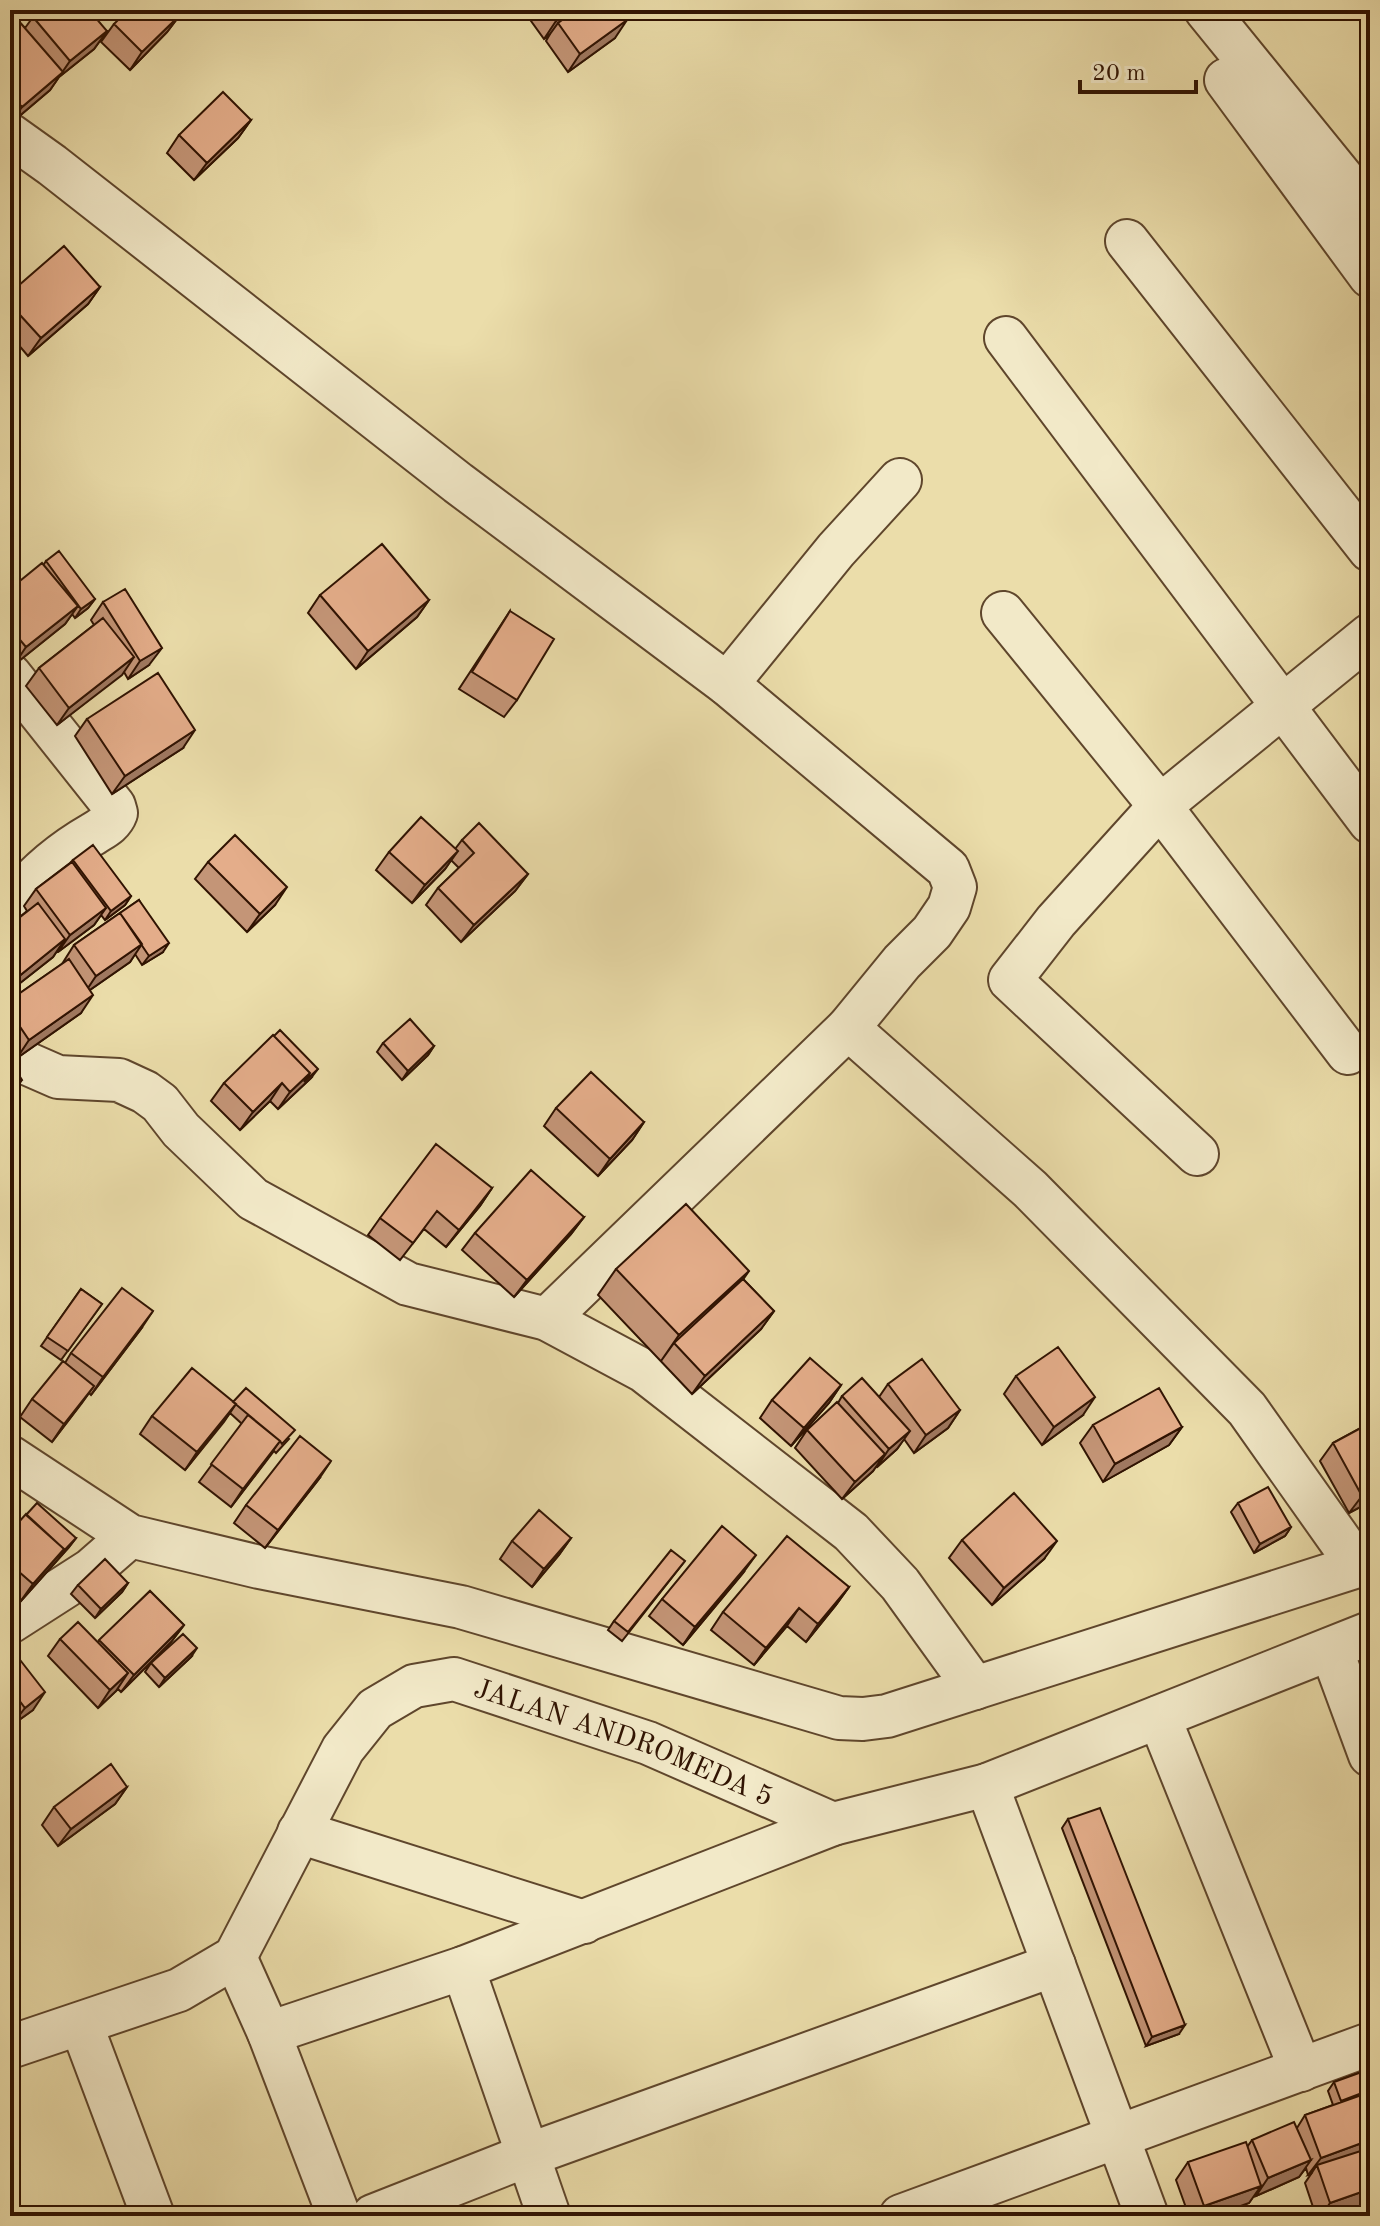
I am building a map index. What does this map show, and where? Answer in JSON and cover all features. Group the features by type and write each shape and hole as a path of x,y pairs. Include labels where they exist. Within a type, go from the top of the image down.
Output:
{"street":[{"path":"1206,10 1370,212"},
{"path":"1226,80 1370,276"},
{"path":"10,135 77,184 458,483 727,684 948,869 955,887 949,907 932,932 902,962 848,1028 547,1319"},
{"path":"1127,241 1370,550"},
{"path":"1006,338 1370,822"},
{"path":"727,684 836,550 900,480"},
{"path":"1003,613 1160,806 1348,1053"},
{"path":"1197,1154 1010,980 1056,921 1160,806 1370,635"},
{"path":"10,675 114,806 116,813 108,825 67,849 41,871 10,906"},
{"path":"10,1457 130,1536 259,1567 461,1607 839,1718 887,1716 1364,1564 1247,1409 1030,1189 848,1028"},
{"path":"10,1056 58,1077 119,1080 145,1092 160,1103 181,1130 253,1199 408,1284 547,1319 644,1371 851,1532 900,1584 975,1688"},
{"path":"10,1622 91,1570 130,1536"},
{"path":"269,2033 463,1968 833,1824 987,1785 1370,1633"},
{"path":"1331,1649 1370,1755"},
{"name":"JALAN ANDROMEDA 5","path":"235,1957 343,1749 375,1709 414,1686 454,1679 648,1743 833,1824"},
{"path":"1159,1717 1301,2070"},
{"path":"987,1785 1147,2216"},
{"path":"299,1832 584,1922"},
{"path":"10,2047 179,1990 235,1957 269,2033 339,2216"},
{"path":"373,2216 528,2155 1054,1965"},
{"path":"463,1968 549,2216"},
{"path":"81,2024 153,2216"},
{"path":"901,2216 1370,2044"}],"building":[{"path":"41,10 89,10 107,31 70,61 33,17"},
{"path":"128,10 175,10 180,15 142,52 114,24"},
{"path":"549,10 572,10 556,21"},
{"path":"576,10 620,10 627,20 580,54 558,23"},
{"path":"17,19 63,72 22,107 10,94 10,25"},
{"path":"223,92 251,120 207,163 179,135"},
{"path":"64,246 100,287 41,338 10,304 10,293"},
{"path":"382,544 429,600 368,651 320,595"},
{"path":"59,551 95,599 81,609 46,561"},
{"path":"42,563 78,606 26,647 10,628 10,589"},
{"path":"125,589 162,648 140,661 103,602"},
{"path":"510,611 554,639 517,700 472,672"},
{"path":"103,618 134,657 69,708 39,668"},
{"path":"158,673 195,730 125,776 87,719"},
{"path":"421,817 458,851 425,885 389,852"},
{"path":"479,823 528,874 474,925 438,888 474,853 462,840"},
{"path":"235,835 287,887 260,914 208,862"},
{"path":"93,845 131,896 111,911 73,860"},
{"path":"72,862 106,908 70,935 36,889"},
{"path":"139,900 169,943 149,956 120,913"},
{"path":"38,903 65,939 18,977 10,967 10,925"},
{"path":"120,913 142,944 96,976 74,945"},
{"path":"69,959 93,995 29,1040 10,1012 10,1000"},
{"path":"410,1019 434,1046 408,1071 383,1043"},
{"path":"280,1030 318,1069 304,1082 310,1073 274,1036"},
{"path":"273,1035 310,1073 290,1092 282,1083 253,1112 224,1083"},
{"path":"10,1061 22,1080 10,1088"},
{"path":"591,1072 644,1122 610,1159 556,1108"},
{"path":"436,1144 492,1188 459,1230 437,1211 413,1243 380,1218"},
{"path":"531,1170 584,1217 527,1280 475,1233"},
{"path":"686,1204 749,1271 679,1335 616,1269"},
{"path":"743,1279 774,1311 705,1376 674,1343"},
{"path":"122,1288 153,1311 103,1377 71,1353"},
{"path":"81,1289 102,1304 68,1351 47,1337"},
{"path":"1058,1347 1095,1397 1054,1427 1016,1376"},
{"path":"810,1358 841,1385 804,1428 772,1400"},
{"path":"922,1359 960,1410 926,1435 888,1384"},
{"path":"63,1361 94,1386 64,1424 32,1399"},
{"path":"192,1368 236,1404 197,1452 152,1416"},
{"path":"862,1378 910,1431 889,1449 842,1396"},
{"path":"246,1388 295,1430 282,1444 233,1402"},
{"path":"1159,1388 1182,1427 1115,1464 1093,1425"},
{"path":"837,1402 885,1454 855,1482 807,1430"},
{"path":"248,1415 280,1441 243,1489 211,1464"},
{"path":"1370,1423 1370,1491 1362,1496 1333,1443"},
{"path":"300,1436 331,1461 278,1530 246,1505"},
{"path":"1268,1487 1291,1527 1260,1544 1238,1503"},
{"path":"1014,1493 1057,1541 1004,1588 962,1540"},
{"path":"37,1503 76,1538 58,1557 64,1549 26,1515"},
{"path":"539,1510 571,1538 544,1569 512,1541"},
{"path":"26,1514 64,1549 33,1584 10,1564 10,1532"},
{"path":"722,1526 756,1555 695,1627 662,1599"},
{"path":"787,1536 849,1587 818,1624 799,1608 766,1648 723,1612"},
{"path":"671,1550 685,1561 628,1632 614,1621"},
{"path":"105,1559 128,1583 101,1609 78,1585"},
{"path":"150,1591 184,1625 134,1675 99,1640"},
{"path":"78,1622 128,1673 110,1690 60,1639"},
{"path":"183,1634 197,1648 165,1678 151,1663"},
{"path":"10,1647 45,1692 25,1708 10,1688"},
{"path":"111,1764 127,1787 71,1829 54,1807"},
{"path":"1100,1808 1185,2025 1152,2037 1068,1819"},
{"path":"1370,2069 1370,2090 1341,2101 1334,2082"},
{"path":"1370,2092 1370,2140 1321,2158 1305,2115"},
{"path":"1294,2122 1311,2160 1268,2178 1252,2140"},
{"path":"1246,2142 1261,2186 1204,2206 1188,2162"},
{"path":"1367,2149 1370,2189 1330,2203 1317,2165"}]}
